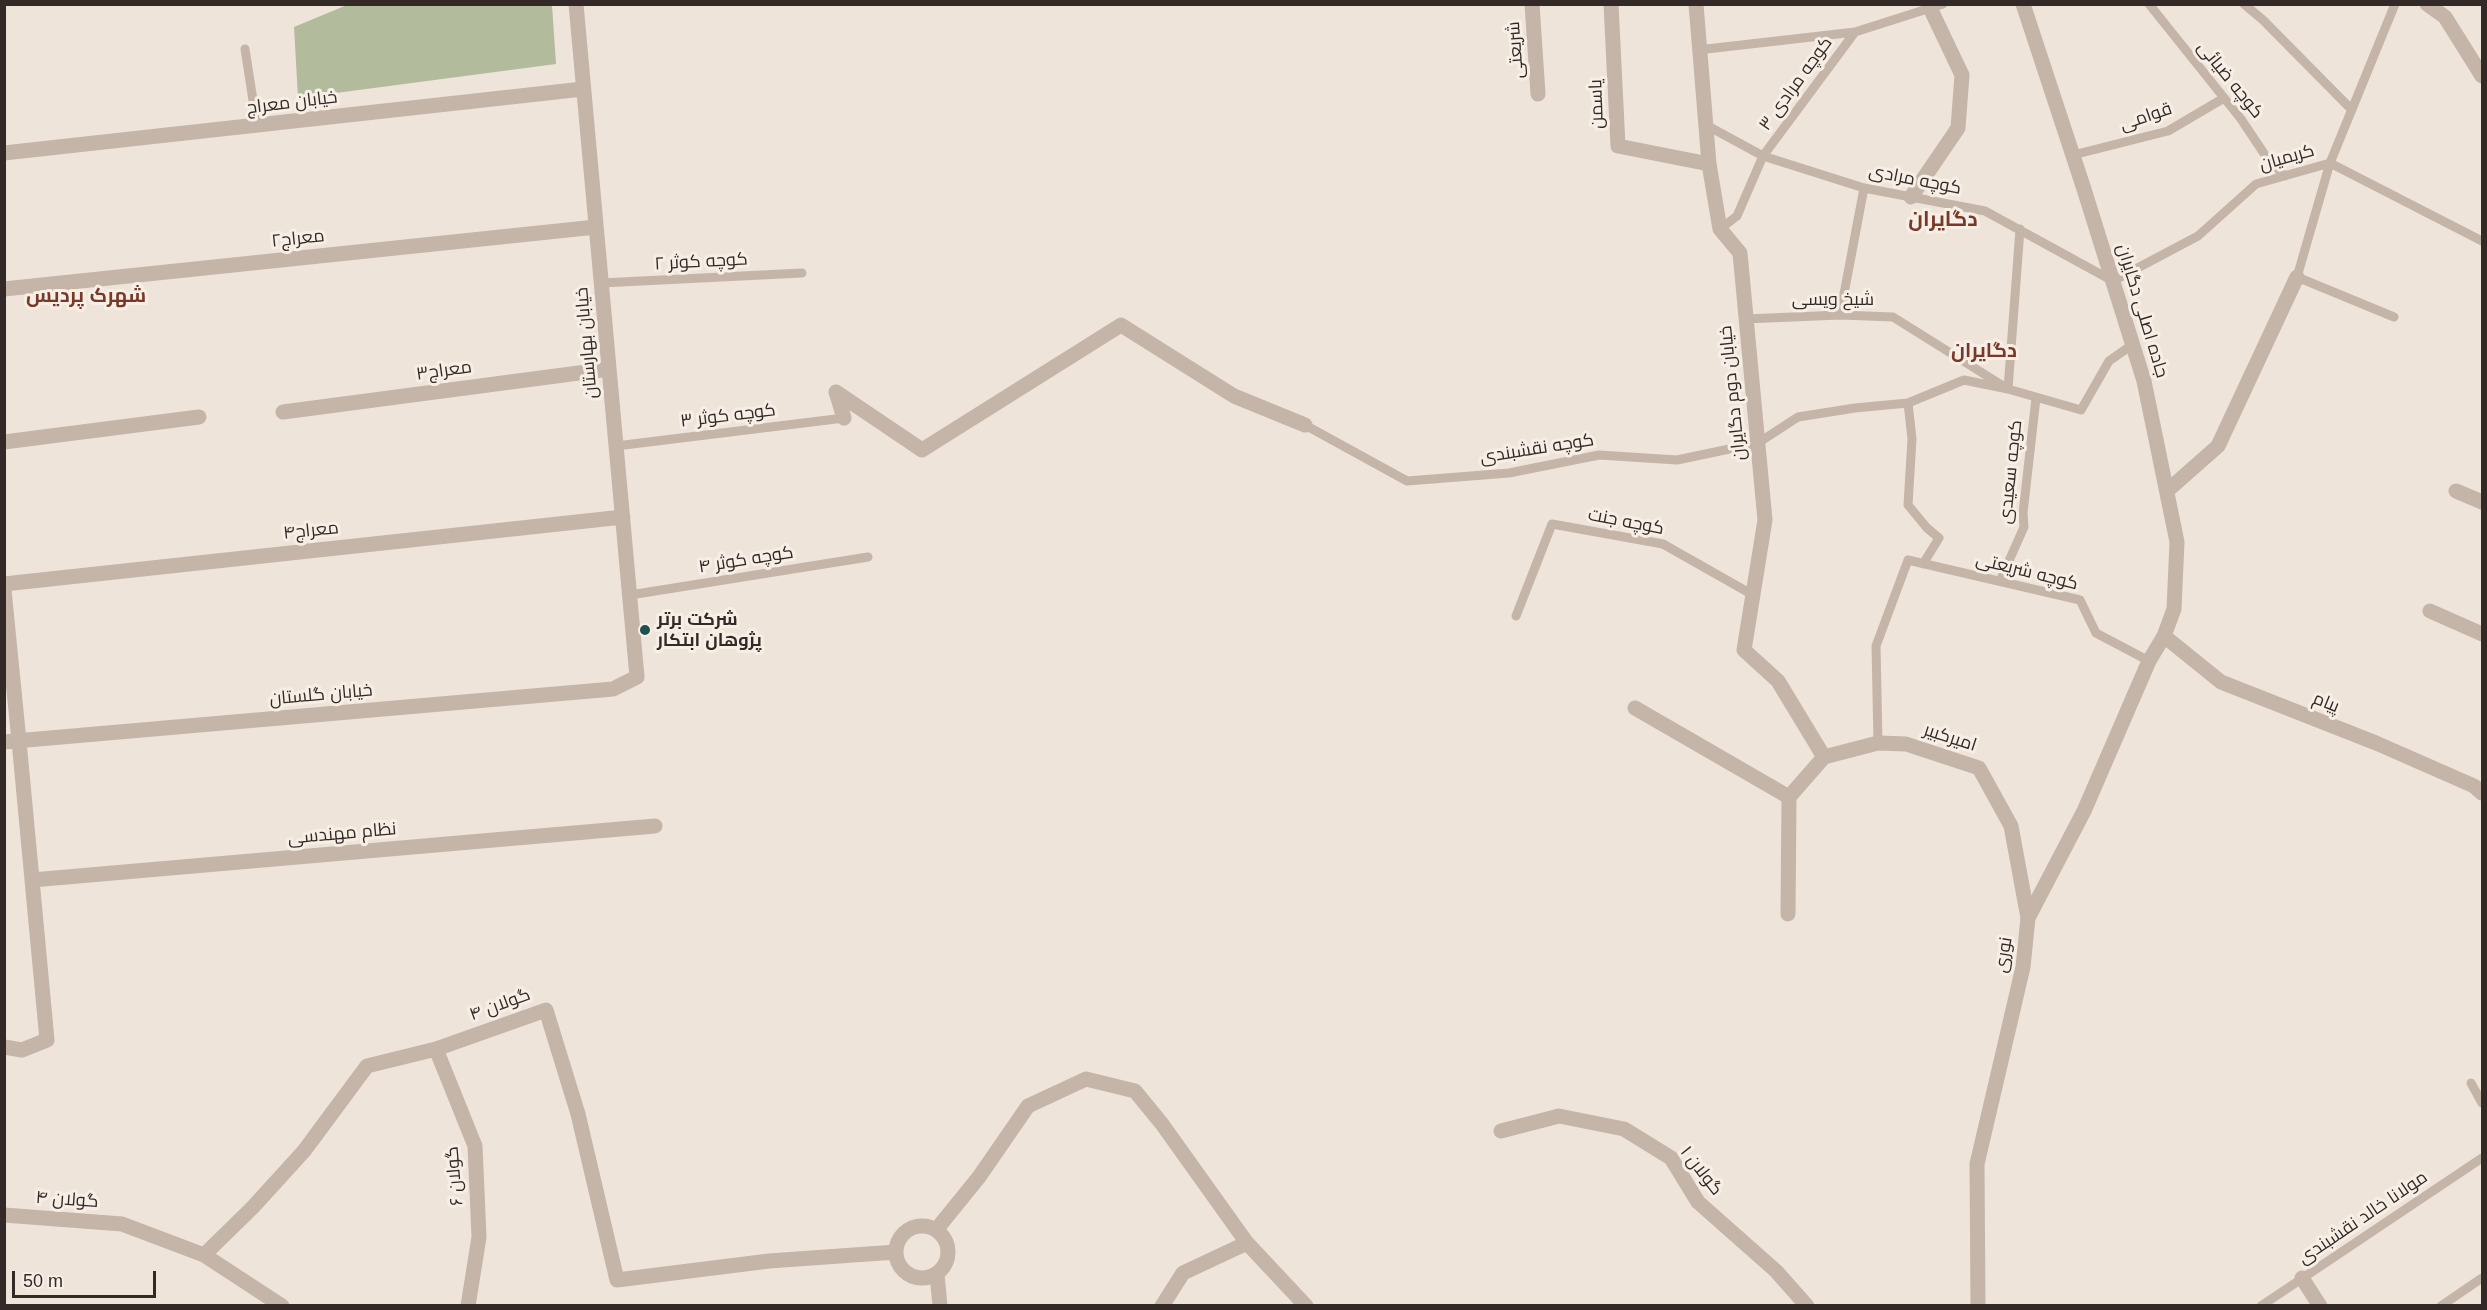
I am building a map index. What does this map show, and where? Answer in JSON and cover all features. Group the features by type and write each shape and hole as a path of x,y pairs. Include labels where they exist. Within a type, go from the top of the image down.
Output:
{"street":[{"name":"خیابان بهارستان","path":"576,4 637,677"},
{"name":"شریعتی","path":"1532,4 1538,94"},
{"name":"یاسمن","path":"1611,4 1618,146 1709,164"},
{"name":"خیابان دوم دگایران","path":"1696,4 1709,164 1720,229 1740,254 1765,520 1744,650 1778,681 1824,757"},
{"name":"جاده اصلی دگایران","path":"2023,4 2144,381 2177,542 2174,609 2164,636"},
{"path":"2427,4 2445,17 2482,76"},
{"path":"1911,197 1958,128 1962,75 1934,6"},
{"name":"خیابان معراج","path":"4,153 583,89"},
{"name":"معراج۲","path":"4,289 596,227"},
{"path":"2167,491 2217,446 2297,277"},
{"path":"844,418 836,392 922,450 1121,326 1234,396 1305,425"},
{"name":"معراج۳","path":"283,412 609,369"},
{"path":"4,442 199,417"},
{"path":"2456,491 2482,502"},
{"name":"معراج۴","path":"4,584 623,518"},
{"path":"4,590 12,742 32,880 47,1040 22,1050 4,1047"},
{"path":"2430,611 2482,634"},
{"name":"نوری","path":"1978,1305 1977,1164 2023,967 2028,918 2084,811 2149,661 2164,636"},
{"name":"پیام","path":"2164,636 2221,682 2376,743 2480,789"},
{"name":"خیابان گلستان","path":"12,742 613,689 637,677"},
{"path":"1635,708 1789,797"},
{"name":"امیرکبیر","path":"1824,757 1878,743 1906,744 1979,768 2011,826 2028,918"},
{"path":"1788,914 1789,797 1824,757"},
{"name":"نظام مهندسی","path":"32,880 655,826"},
{"name":"گولان ۴","path":"4,1215 122,1224 204,1255 253,1207 304,1150 367,1066 436,1049 546,1010 578,1114 617,1280 769,1261 896,1252"},
{"name":"گولان ۶","path":"436,1049 475,1146 478,1237 468,1305"},
{"path":"936,1230 979,1177 1028,1106 1086,1079 1135,1091 1162,1124 1247,1243 1306,1305"},
{"name":"گولان ۱","path":"1501,1131 1559,1116 1624,1130 1671,1158 1698,1202 1776,1271 1807,1305"},
{"path":"923,1226 936,1230 945,1239 948,1252 945,1264 937,1274 923,1278 909,1275 899,1266 896,1252 899,1239 909,1229 923,1226"},
{"path":"1162,1305 1183,1273 1247,1243"},
{"path":"204,1255 282,1305"},
{"path":"937,1274 940,1305"},
{"path":"2302,1278 2320,1305"}],"lane":[{"name":"کوچه ضیائی","path":"2149,4 2241,118 2267,158 2285,176"},
{"path":"2244,4 2263,20 2352,110"},
{"name":"کریمیان","path":"2113,281 2198,236 2256,184 2330,163 2395,4"},
{"path":"1698,50 1855,32 1934,6"},
{"name":"کوچه مرادی ۳","path":"1720,229 1737,216 1763,156 1855,32"},
{"path":"245,49 257,126"},
{"name":"قوامی","path":"2073,155 2168,131 2224,98"},
{"name":"کوچه مرادی","path":"1706,125 1763,156 1864,188 1985,211 2113,281"},
{"path":"2394,317 2297,277 2330,163 2482,242"},
{"path":"1840,315 1864,188"},
{"path":"2008,389 2020,229"},
{"name":"کوچه کوثر ۲","path":"601,283 802,273"},
{"name":"شیخ ویسی","path":"1746,319 1840,315 1893,317 2008,389"},
{"name":"کوچه نقشبندی","path":"1305,425 1407,481 1509,473 1599,455 1677,460 1758,444 1798,417 1908,403 1964,380 2008,389 2081,410 2109,361 2132,345"},
{"name":"کوچه سعیدی","path":"2000,581 2024,527 2023,513 2036,398"},
{"path":"1908,403 1912,439 1908,505 1927,528 1939,538 1923,564"},
{"name":"کوچه کوثر ۳","path":"616,446 844,418"},
{"name":"کوچه جنت","path":"1516,616 1552,525 1663,544 1753,595"},
{"name":"کوچه کوثر ۴","path":"630,595 868,557"},
{"name":"کوچه شریعتی","path":"1878,743 1876,646 1908,560 2080,600 2096,633 2149,661"},
{"path":"2471,1083 2482,1103"},
{"name":"مولانا خالد نقشبندی","path":"2261,1305 2482,1158"},
{"path":"2441,1305 2482,1278"}],"green space":[{"path":"347,5 552,5 556,64 298,98 294,27"}],"place":[{"name":"شرکت برتر پژوهان ابتکار","path":"645,630"}],"district":[{"name":"دگایران","path":"1943,220"},
{"name":"شهرک پردیس","path":"86,296"},
{"name":"دگایران","path":"1984,351"}]}
